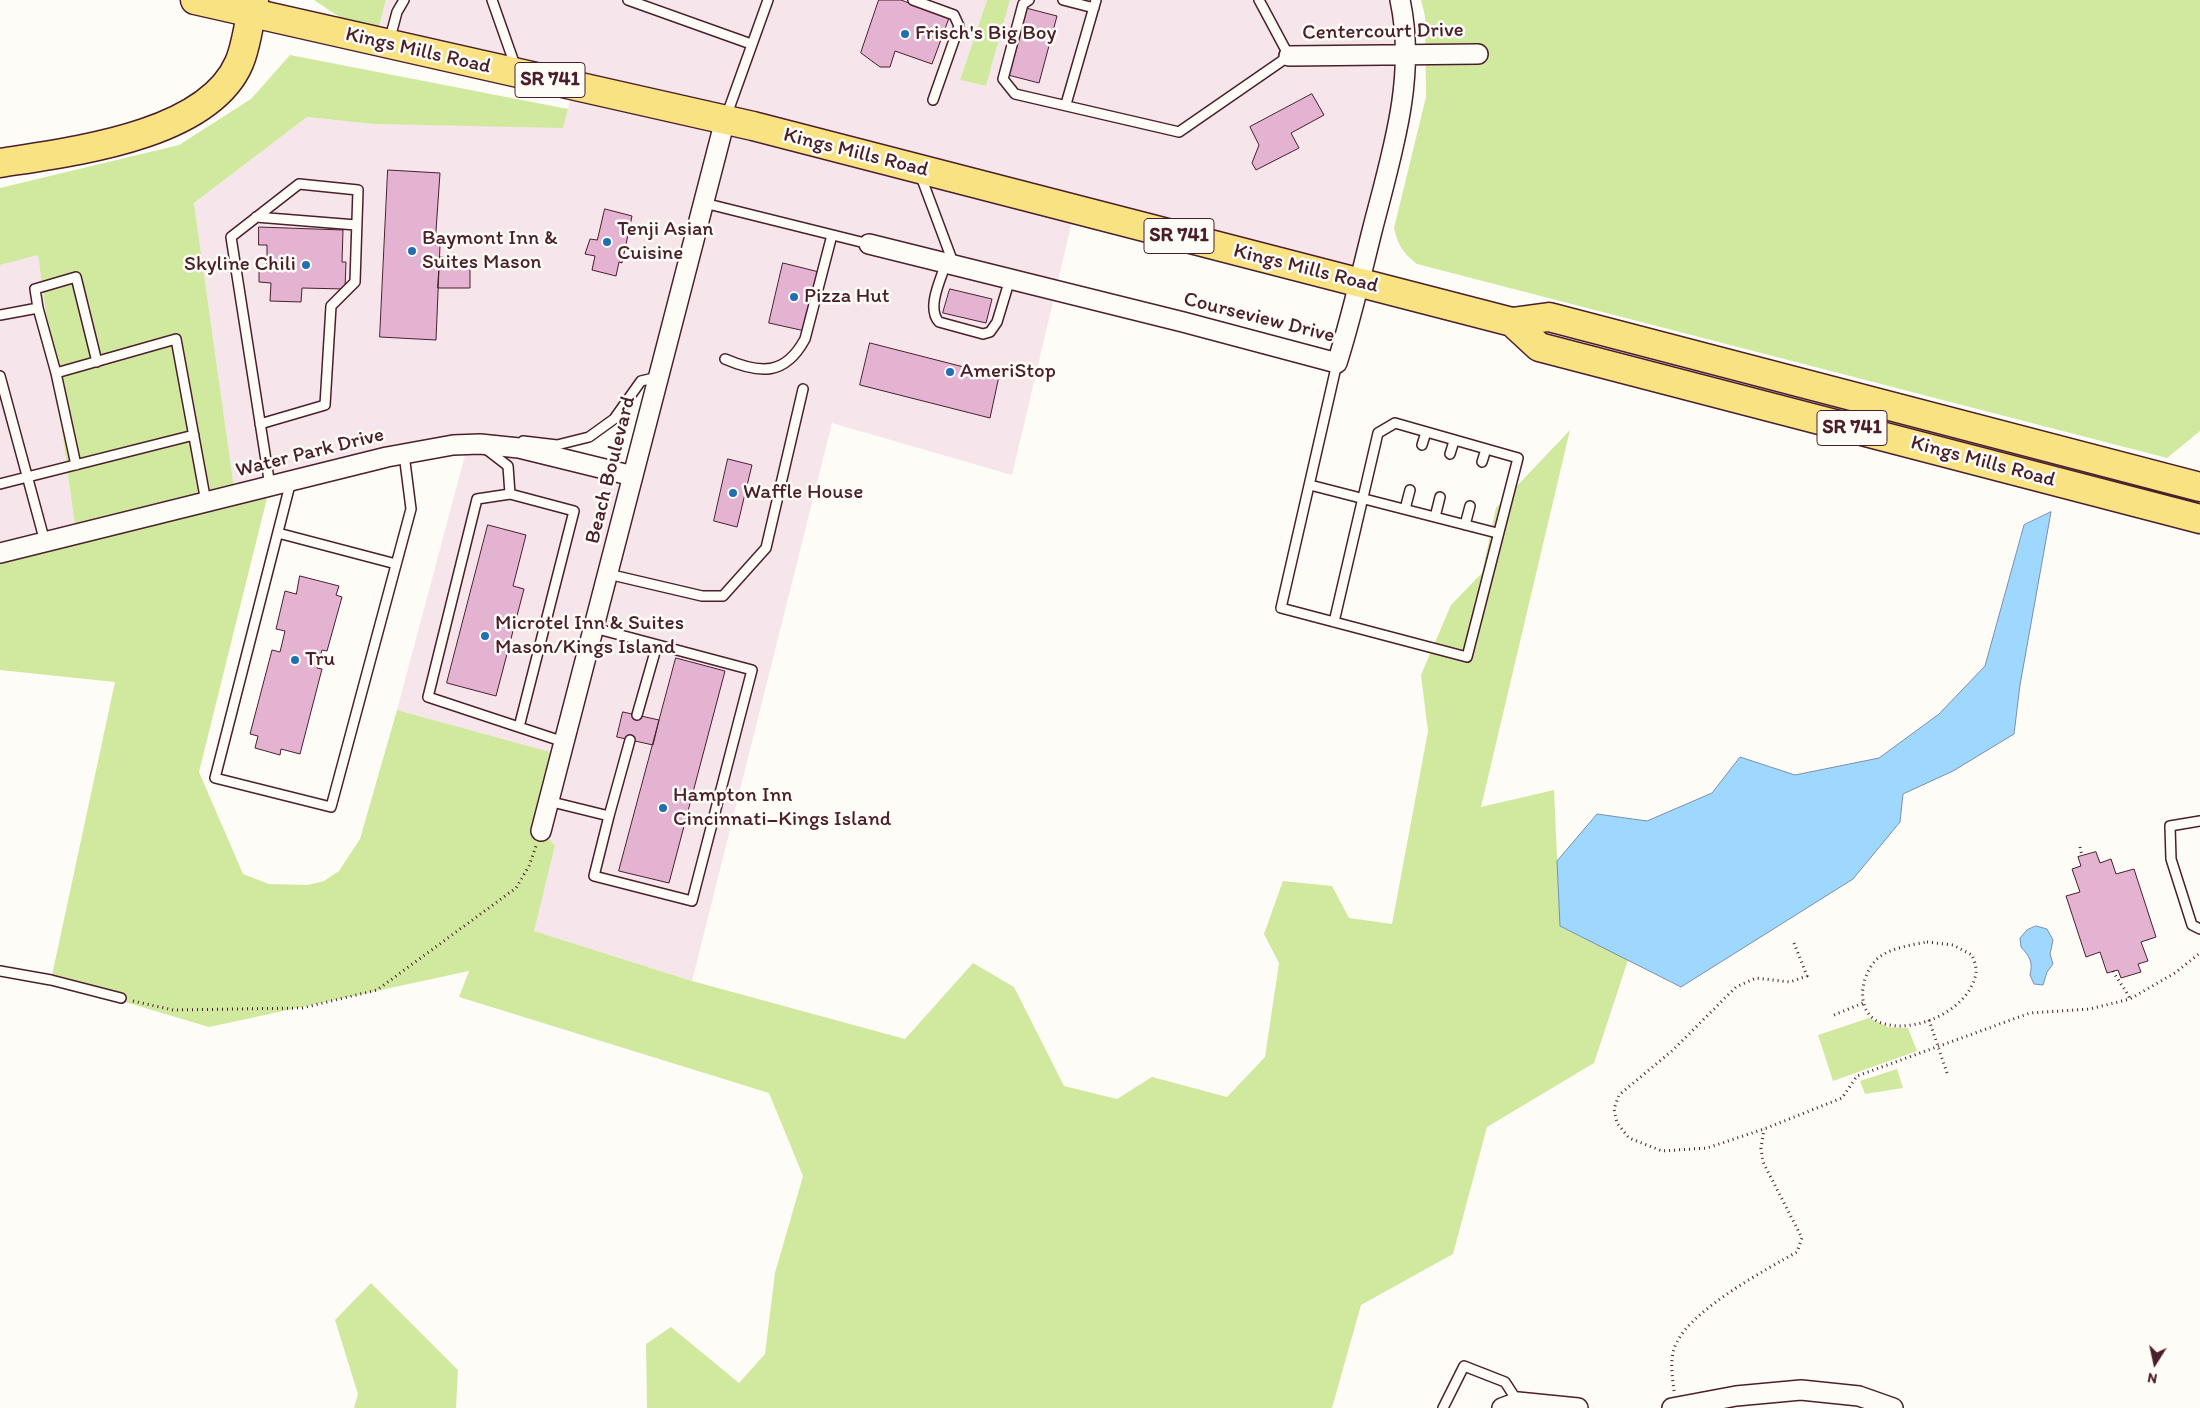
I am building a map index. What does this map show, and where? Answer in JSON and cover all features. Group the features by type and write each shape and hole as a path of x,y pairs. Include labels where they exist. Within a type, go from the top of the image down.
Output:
{"main road":[{"name":"Kings Mills Road","path":"195,0 252,7 389,44 725,120 1512,322 1549,317 2200,487"},
{"path":"0,163 107,144 145,133 182,117 205,103 225,85 239,62 252,7"},
{"name":"Kings Mills Road","path":"1512,322 1540,347 2200,519"}],"street":[{"name":"Courseview Drive","path":"869,244 1337,363 1392,154 1403,101 1405,55 1400,0"},
{"name":"Centercourt Drive","path":"1289,56 1478,54"},
{"name":"Beach Boulevard","path":"541,830 725,120"},
{"name":"Water Park Drive","path":"0,553 404,454 453,445 480,444 519,448 633,476"},
{"path":"1674,1408 1694,1406 1736,1396 1801,1390 1859,1396 1893,1408"},
{"path":"1510,1405 1578,1408"}],"lane":[{"path":"389,44 397,12 404,0"},
{"path":"492,0 518,73"},
{"path":"628,0 751,44"},
{"path":"725,120 768,0"},
{"path":"913,0 954,15 959,26 933,100"},
{"path":"1029,0 1023,4 1003,79 1015,94 1066,104 1179,132 1289,56 1259,0"},
{"path":"1063,0 1095,4 1066,104"},
{"path":"918,169 950,264 933,308 934,317 939,322 983,334 990,332 997,322 1010,279"},
{"path":"260,424 325,405 331,306 355,282 358,190 299,184 231,237 260,424 270,486"},
{"path":"704,203 869,244"},
{"path":"256,218 356,225"},
{"path":"725,359 742,366 762,369 776,367 797,353 805,339 832,234"},
{"path":"76,464 35,289 76,277 97,362"},
{"path":"0,315 38,308"},
{"path":"56,374 176,339 206,502"},
{"path":"1334,622 1378,433 1396,423 1518,458 1467,657 1334,622 1281,608 1337,363"},
{"path":"0,376 45,542"},
{"path":"480,444 525,441 557,445 589,437 614,419 641,381 658,377"},
{"path":"608,574 702,596 724,596 766,548 803,389"},
{"path":"1422,445 1426,432"},
{"path":"0,484 194,435"},
{"path":"1450,454 1454,441"},
{"path":"480,444 508,466 510,494"},
{"path":"1482,462 1486,449"},
{"path":"291,481 215,778 331,807 411,508 404,454"},
{"path":"1310,485 1498,533"},
{"path":"1405,509 1410,490"},
{"path":"519,727 574,511 510,494 477,499 428,697 564,742"},
{"path":"1435,517 1440,498"},
{"path":"1465,525 1470,506"},
{"path":"278,533 396,564"},
{"path":"594,628 752,670 692,901 594,876 630,740"},
{"path":"637,715 657,645"},
{"path":"548,801 609,816"},
{"path":"2200,821 2170,826 2171,859 2192,925 2200,929"},
{"path":"0,971 51,980 121,998"},
{"path":"1444,1408 1464,1366 1505,1382 1510,1405"}],"path":[{"path":"121,998 173,1010 302,1008 377,990 516,888 529,866 541,830"},
{"path":"2080,846 2082,856"},
{"path":"1927,942 1953,945 1972,955 1977,972 1970,992 1953,1009 1929,1020 1904,1027 1883,1024 1866,1012 1861,995 1865,977 1877,959 1899,948 1927,942"},
{"path":"1794,943 1807,976 1790,982 1756,978 1736,987 1673,1050 1619,1095 1614,1109 1617,1124 1629,1138 1662,1151 1707,1148 1764,1129 1842,1098 1857,1076 2030,1014 2090,1009 2130,999 2175,974 2200,953"},
{"path":"2113,971 2118,981 2124,986 2130,999"},
{"path":"1834,1015 1863,1003"},
{"path":"1929,1020 1948,1072"},
{"path":"1674,1408 1672,1366 1676,1342 1693,1320 1748,1280 1796,1252 1802,1238 1764,1162 1761,1148 1764,1129"}],"shaded area":[{"path":"386,0 987,0 960,80 986,86 1010,0 1396,0 1405,55 1359,283 1075,209 1012,475 832,423 692,981 533,931 555,846 541,831 560,755 397,710 468,444 235,495 194,203 307,117 373,124 563,127 574,86 375,41","holes":["658,377 633,476 525,441 557,445 589,437 614,419 641,381"]},
{"path":"38,254 76,535 0,553 0,265"}],"green space":[{"path":"314,0 386,0 375,41"},
{"path":"987,0 1010,0 986,86 960,80"},
{"path":"1421,0 2200,0 2200,431 2167,458 1417,264 1402,248 1394,228 1426,97 1425,16"},
{"path":"290,55 568,109 563,128 373,124 307,117 194,203 235,495 270,486 199,772 243,874 269,884 308,885 324,881 339,871 360,839 397,710 561,755 541,830 555,846 534,931 692,981 905,1039 973,963 1014,987 1064,1086 1117,1099 1152,1077 1227,1097 1265,1057 1279,963 1264,934 1283,881 1332,886 1349,918 1392,924 1428,731 1421,675 1451,605 1482,573 1496,508 1570,430 1481,807 1554,790 1560,926 1628,960 1594,1063 1487,1127 1453,1254 1361,1305 1332,1408 647,1408 646,1344 671,1327 739,1383 765,1354 775,1273 803,1176 769,1093 459,997 469,971 209,1027 51,980 115,682 0,670 0,553 76,534 38,255 0,265 0,188 179,145 251,99"},
{"path":"1869,1018 1888,1027 1908,1028 1917,1051 1833,1081 1818,1035"},
{"path":"1897,1069 1903,1088 1865,1094 1860,1081"},
{"path":"371,1283 458,1370 456,1408 354,1408 358,1394 335,1320"}],"water":[{"path":"2051,512 2020,685 2014,734 1953,771 1903,794 1900,822 1853,879 1681,987 1560,926 1557,861 1597,814 1647,821 1712,793 1740,757 1795,775 1879,758 1939,714 1985,666 2024,525"},
{"path":"2036,926 2047,929 2053,940 2050,954 2053,964 2047,972 2043,985 2034,984 2030,975 2030,960 2021,947 2020,938 2027,930"}],"building":[{"name":"Frisch's Big Boy","path":"879,0 901,0 949,18 932,64 895,51 890,67 880,67 861,53"},
{"path":"1026,8 1057,16 1039,83 1008,75"},
{"path":"1312,94 1324,115 1291,133 1299,148 1256,170 1252,163 1259,145 1250,127"},
{"name":"Baymont Inn & Suites Mason","path":"388,170 440,173 435,245 440,245 436,340 380,337"},
{"name":"Tenji Asian Cuisine","path":"605,209 632,216 622,263 619,262 616,276 592,270 595,256 585,254 590,239 597,240"},
{"name":"Skyline Chili","path":"259,227 343,230 342,262 346,262 345,289 302,288 301,302 270,301 271,283 259,282 259,269 267,269 267,245 259,245"},
{"path":"440,257 470,260 470,288 438,288"},
{"name":"Pizza Hut","path":"783,263 819,272 805,331 769,323"},
{"path":"950,289 992,299 986,323 943,313"},
{"path":"870,343 999,376 990,418 860,385"},
{"name":"Waffle House","path":"728,459 752,465 737,527 714,521"},
{"name":"Microtel Inn & Suites Mason/Kings Island","path":"488,525 526,535 513,586 524,589 496,696 447,683"},
{"name":"Tru","path":"300,576 339,586 336,595 342,597 327,651 322,650 317,668 322,669 300,754 281,749 280,755 255,748 258,736 250,734 272,650 280,652 285,631 276,629 285,591 296,594"},
{"name":"Hampton Inn Cincinnati–Kings Island","path":"676,658 725,671 669,883 619,871"},
{"path":"623,712 659,720 653,745 617,737"},
{"path":"2096,852 2100,863 2111,859 2116,874 2134,869 2156,937 2141,942 2148,961 2138,964 2141,972 2121,978 2118,970 2107,973 2100,952 2086,957 2066,896 2080,892 2072,869 2081,866 2078,857"}],"place":[{"name":"Frisch's Big Boy","path":"905,34"},
{"name":"Tenji Asian Cuisine","path":"607,242"},
{"name":"Baymont Inn & Suites Mason","path":"412,251"},
{"name":"Skyline Chili","path":"306,265"},
{"name":"Pizza Hut","path":"794,297"},
{"name":"AmeriStop","path":"950,372"},
{"name":"Waffle House","path":"733,493"},
{"name":"Microtel Inn & Suites Mason/Kings Island","path":"485,636"},
{"name":"Tru","path":"295,660"},
{"name":"Hampton Inn Cincinnati–Kings Island","path":"663,808"}]}
